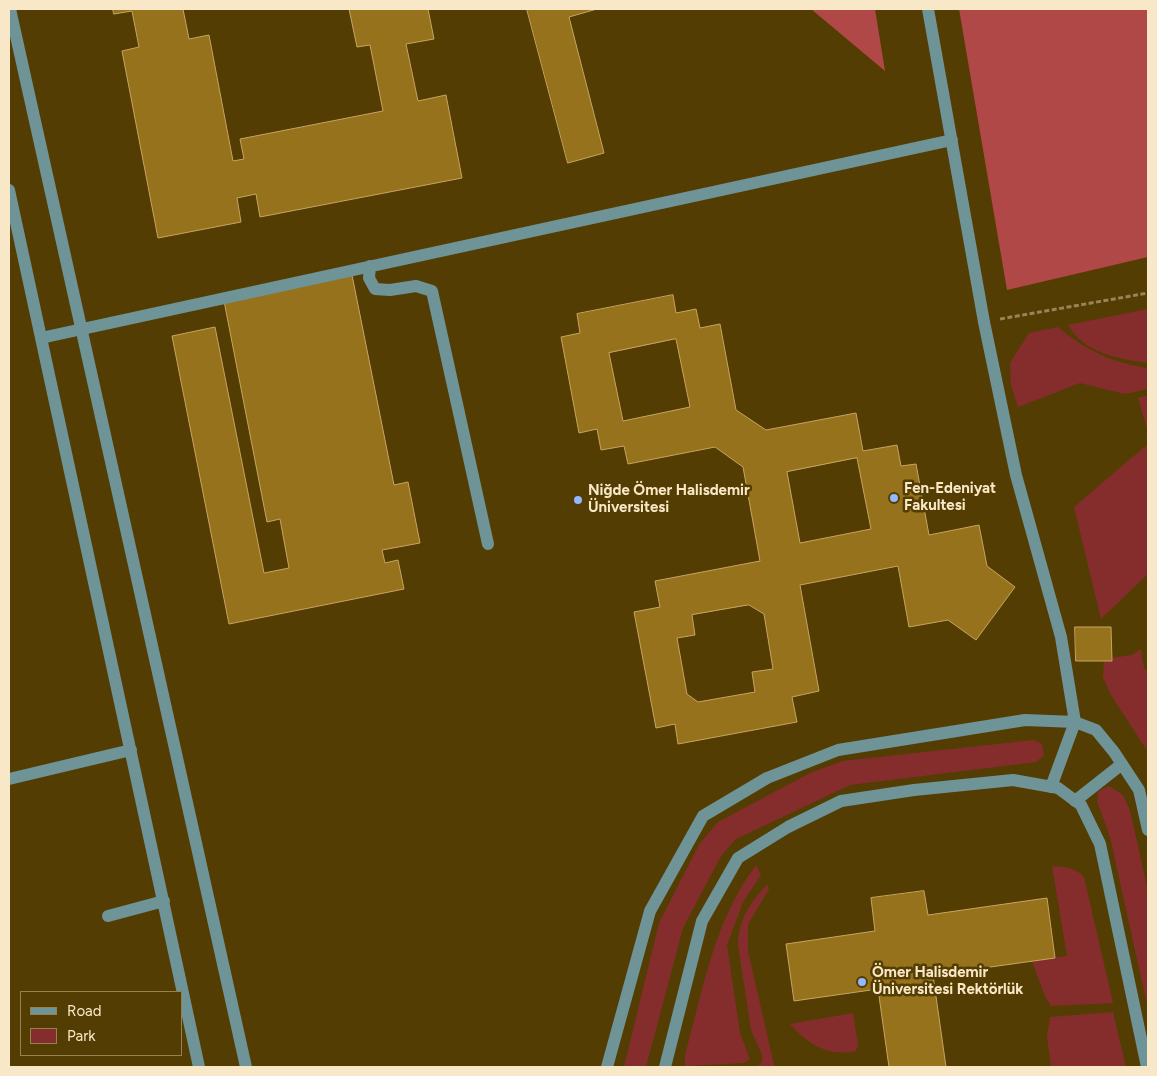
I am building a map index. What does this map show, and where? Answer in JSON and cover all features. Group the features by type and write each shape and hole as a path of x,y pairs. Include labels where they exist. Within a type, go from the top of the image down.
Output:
{"street":[{"path":"10,9 246,1067"},
{"path":"928,9 984,322 1016,476 1061,637 1075,722 1051,787"},
{"path":"41,338 952,140"},
{"path":"9,190 199,1067"},
{"path":"370,266 369,278 375,289 390,290 416,286 432,291 488,544"},
{"path":"607,1067 650,911 703,816 767,778 838,750 1024,720 1075,722 1096,730 1122,764 1139,790 1148,830"},
{"path":"9,779 131,750"},
{"path":"1075,801 1122,764"},
{"path":"665,1067 702,921 738,858 788,827 841,801 914,790 1014,780 1058,788 1081,805 1100,844 1147,1067"},
{"path":"108,916 164,901"}],"path":[{"path":"984,322 1148,293"}],"green space":[{"path":"1148,309 1148,363 1114,357 1092,348 1075,335 1068,325"},
{"path":"1058,327 1089,349 1123,363 1148,368 1148,389 1125,394 1080,383 1018,407 1011,385 1010,363 1029,333"},
{"path":"1148,395 1148,432 1138,398"},
{"path":"1148,444 1148,574 1101,619 1074,507"},
{"path":"1141,649 1144,668 1148,671 1148,752 1111,695 1103,677 1104,659 1132,655"},
{"path":"1034,740 1042,744 1044,755 1036,762 850,785 736,839 721,856 683,928 646,1067 624,1067 659,923 700,843 718,822 810,773 843,761"},
{"path":"1109,786 1123,795 1130,811 1148,891 1148,1009 1110,837 1097,801 1098,791"},
{"path":"756,865 761,875 743,902 727,945 740,1033 750,1059 744,1063 685,1066 685,1055 720,933 730,909"},
{"path":"1052,866 1073,869 1084,877 1113,1003 1051,1006 1045,996 1032,961 1067,956"},
{"path":"767,885 769,889 748,924 748,951 774,1065 773,1067 757,1067 762,1062 762,1055 751,1030 738,945 740,928 746,912"},
{"path":"1113,1012 1126,1067 1051,1067 1047,1036 1050,1017"},
{"path":"853,1013 858,1045 856,1051 836,1052 819,1047 804,1038 790,1024"}],"shaded area":[{"path":"811,9 875,9 885,71"},
{"path":"959,9 1148,9 1148,257 1007,290"}],"building":[{"path":"113,9 183,9 189,39 209,35 233,161 244,159 240,139 383,111 370,45 357,47 349,9 428,9 434,39 406,44 418,101 446,95 462,178 260,217 256,194 237,198 241,222 158,238 122,51 139,47 132,11 114,14"},
{"path":"527,9 597,9 569,17 604,153 568,163"},
{"path":"352,275 394,485 408,482 420,543 382,550 385,563 398,560 404,589 229,624 172,336 215,327 264,573 289,568 280,519 267,522 224,301"},
{"name":"Fen-Edeniyat Fakultesi","path":"673,295 676,313 696,309 700,328 720,324 736,410 766,430 856,413 863,451 897,445 901,466 916,464 929,535 979,525 987,566 1015,587 976,640 948,620 909,627 898,566 800,585 819,691 792,697 797,722 678,744 675,724 656,728 634,612 660,607 655,581 760,561 743,467 715,447 628,464 624,446 601,450 597,429 579,433 561,337 580,333 577,314","holes":["676,339 690,407 623,421 609,353","857,458 871,529 800,543 787,472","749,605 764,614 773,669 752,672 755,692 698,702 687,694 677,638 695,635 692,615"]},
{"path":"1075,627 1111,627 1112,661 1076,661"},
{"name":"Ömer Halisdemir Üniversitesi Rektörlük","path":"924,891 928,915 1047,898 1055,958 933,975 946,1067 889,1067 878,989 794,1001 786,944 875,931 871,898"}],"place":[{"name":"Fen-Edeniyat Fakultesi","path":"894,498"},
{"name":"Niğde Ömer Halisdemir Üniversitesi","path":"578,500"},
{"name":"Ömer Halisdemir Üniversitesi Rektörlük","path":"862,982"}]}
